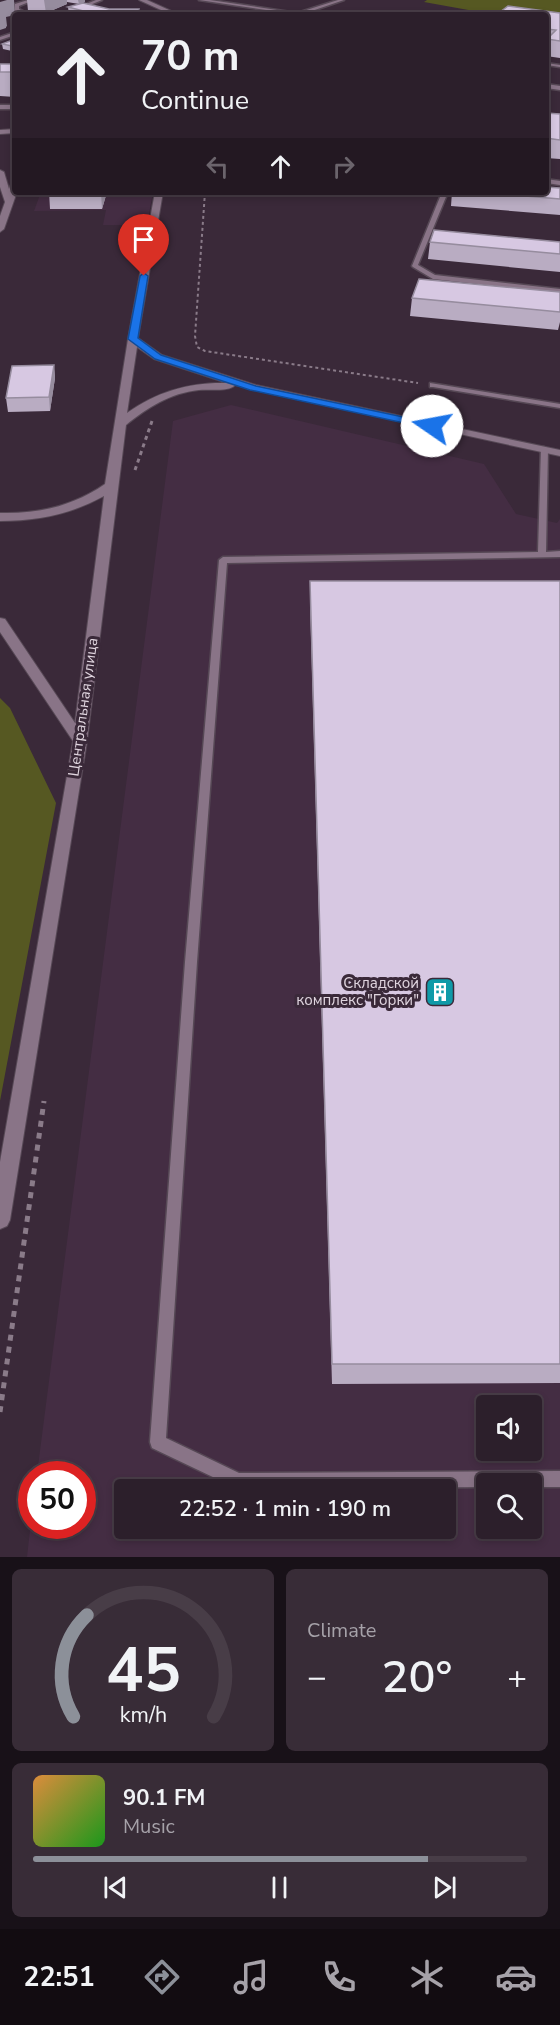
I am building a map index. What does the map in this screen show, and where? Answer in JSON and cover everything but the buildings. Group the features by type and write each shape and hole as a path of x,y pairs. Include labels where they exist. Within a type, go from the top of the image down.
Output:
{"main road":[{"path":"142,0 170,12"},
{"path":"0,172 8,200"},
{"path":"0,229 12,191"},
{"name":"Центральная улица","path":"0,1220 80,741 111,486 133,339 158,195"},
{"path":"133,339 158,357 254,388 560,453"},
{"path":"120,424 142,406 160,396 178,390 197,386 254,388"},
{"path":"0,517 32,516 63,509 93,499 111,486"},
{"path":"0,622 80,741"}],"lane":[{"path":"22,12 17,10 17,5 32,0"},
{"path":"69,12 100,0"},
{"path":"201,0 277,12"},
{"path":"305,12 342,0"},
{"path":"550,84 560,88"},
{"path":"444,195 415,266 433,277 560,291"},
{"path":"433,385 560,406"},
{"path":"542,554 544,450"},
{"path":"560,554 223,560 191,962 158,1442 238,1481 560,1479"}],"path":[{"path":"205,195 195,336 197,347 205,351 433,385"},
{"path":"133,474 142,455 153,415"},
{"path":"0,1412 45,1095"}],"shaded area":[{"path":"427,0 560,0 560,25 549,17 549,12 479,12 424,2"},
{"path":"40,195 152,195 147,225 103,225 106,210 34,211"},
{"path":"231,405 484,464 516,514 557,523 560,519 560,1557 27,1557 29,1539 96,1539 96,1461 39,1461 173,421"},
{"path":"0,698 10,708 56,803 0,1101"}],"place":[{"name":"Складской комплекс \"Горки\"","path":"440,992"}],"route":[{"path":"144,276 133,339 158,357 254,388 432,426"}]}
